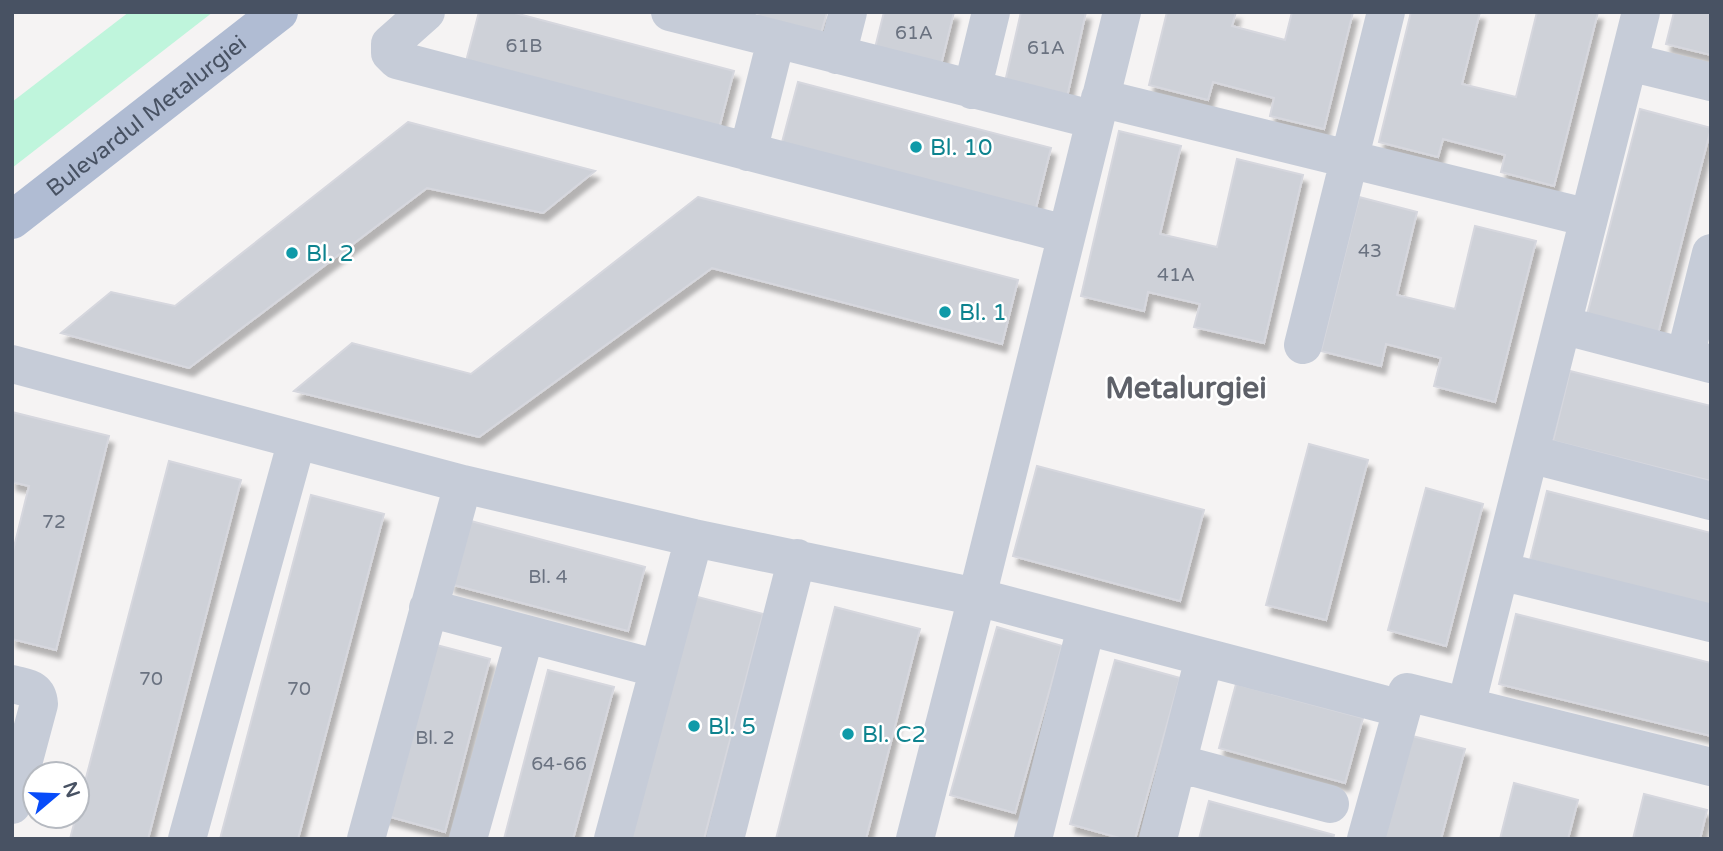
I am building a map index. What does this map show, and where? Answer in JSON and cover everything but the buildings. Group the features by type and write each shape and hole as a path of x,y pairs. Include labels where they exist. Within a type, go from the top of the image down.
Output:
{"main road":[{"name":"Bulevardul Metalurgiei","path":"12,220 279,12"}],"street":[{"path":"426,12 390,44 390,53 397,60 1065,234"},
{"path":"670,12 720,19 776,40 972,90 1097,109 1349,159 1589,218"},
{"path":"836,55 848,12"},
{"path":"972,90 991,12"},
{"path":"915,839 1122,12"},
{"path":"1303,345 1386,12"},
{"path":"1466,706 1641,12"},
{"path":"748,152 776,40"},
{"path":"1629,62 1711,82"},
{"path":"1562,325 1698,361 1711,253"},
{"path":"12,364 463,484 694,538 977,597 1402,709"},
{"path":"187,839 297,440"},
{"path":"1530,454 1711,501"},
{"path":"366,839 463,484"},
{"path":"613,839 694,538"},
{"path":"725,839 797,558"},
{"path":"1500,571 1711,622"},
{"path":"428,607 659,670"},
{"path":"1033,839 1086,627"},
{"path":"468,839 525,635"},
{"path":"1158,839 1204,658"},
{"path":"12,684 33,690 38,696 39,704 12,805"},
{"path":"1366,839 1407,692 1711,767"},
{"path":"1177,763 1330,804"}],"green space":[{"path":"129,12 213,12 12,168 12,102"}],"place":[{"name":"Bl. 10","path":"916,147"},
{"name":"Bl. 2","path":"292,253"},
{"name":"Bl. 1","path":"945,312"},
{"name":"Bl. 5","path":"694,726"},
{"name":"Bl. C2","path":"848,734"}],"district":[{"name":"Metalurgiei","path":"1186,388"}]}
